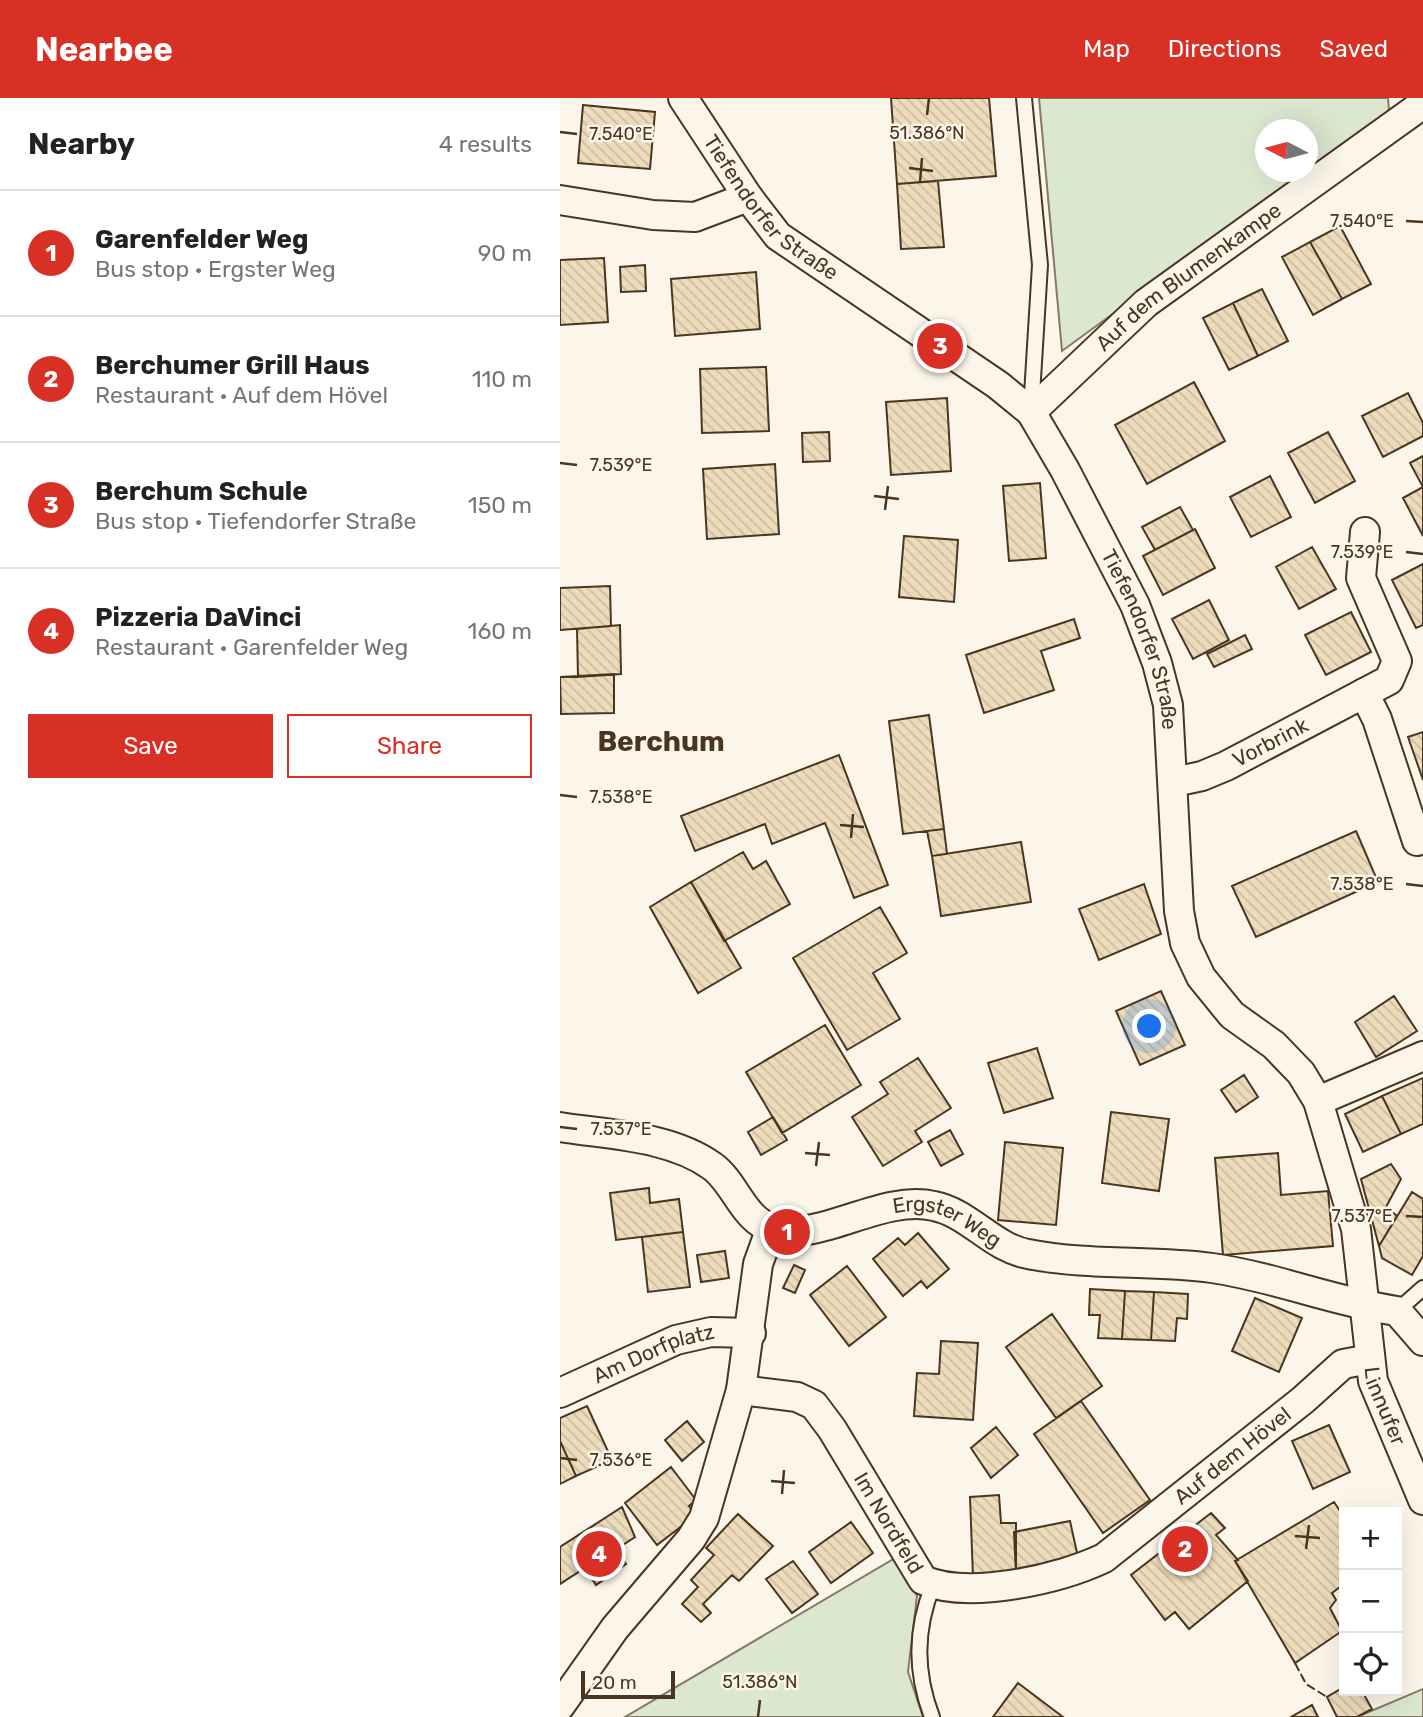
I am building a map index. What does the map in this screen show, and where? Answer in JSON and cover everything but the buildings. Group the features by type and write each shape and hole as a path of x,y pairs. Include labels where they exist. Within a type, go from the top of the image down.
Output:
{"street":[{"name":"Tiefendorfer Straße","path":"683,98 748,197 787,243 998,385 1031,412 1065,470 1135,606 1157,663 1168,705 1178,889 1185,943 1201,976 1232,1015 1274,1045 1301,1073 1318,1101 1356,1229 1363,1306"},
{"name":"Auf dem Blumenkampe","path":"1031,412 1146,303 1423,104"},
{"path":"560,200 653,215 695,217 748,197"},
{"name":"Vorbrink","path":"1174,782 1202,776 1226,766 1389,680 1397,661 1361,579 1365,532"},
{"path":"1364,693 1377,719 1417,841"},
{"path":"1318,1101 1423,1056"},
{"path":"560,1127 659,1143 687,1152 714,1167 753,1217 771,1228"},
{"name":"Ergster Weg","path":"771,1228 787,1231 817,1227 889,1207 935,1206 959,1216 1026,1254 1213,1268 1329,1295 1363,1306 1397,1311"},
{"name":"Am Dorfplatz","path":"560,1706 615,1628 691,1538 704,1518 741,1390 751,1333 758,1264 771,1228"},
{"name":"Linnufer","path":"1363,1306 1373,1381 1423,1500"},
{"path":"1397,1311 1423,1341"},
{"name":"Am Dorfplatz","path":"560,1394 676,1340 711,1332 751,1333"},
{"name":"Auf dem Hövel","path":"933,1585 962,1588 1038,1581 1076,1572 1104,1558 1303,1400 1343,1364 1370,1359"},
{"name":"Im Nordfeld","path":"741,1390 797,1397 814,1405 832,1429 923,1580 933,1585"}],"lane":[{"path":"1024,98 1040,265 1031,412"},
{"path":"1397,1311 1423,1288"},
{"name":"Im Nordfeld","path":"932,1717 921,1685 918,1659 923,1609 933,1585"}],"green space":[{"path":"1039,98 1388,98 1389,111 1318,164 1318,119 1255,119 1255,182 1293,182 1062,351"},
{"path":"897,1557 917,1596 908,1672 923,1717 625,1717"},
{"path":"1423,1689 1423,1717 1357,1717"}],"fence":[{"path":"1295,1663 1306,1684 1327,1697"}],"place":[{"name":"Berchum Schule","path":"940,346"},
{"name":"Garenfelder Weg","path":"787,1232"},
{"name":"Berchumer Grill Haus","path":"1185,1549"},
{"name":"Pizzeria DaVinci","path":"599,1554"}],"district":[{"name":"Berchum","path":"661,741"}]}
